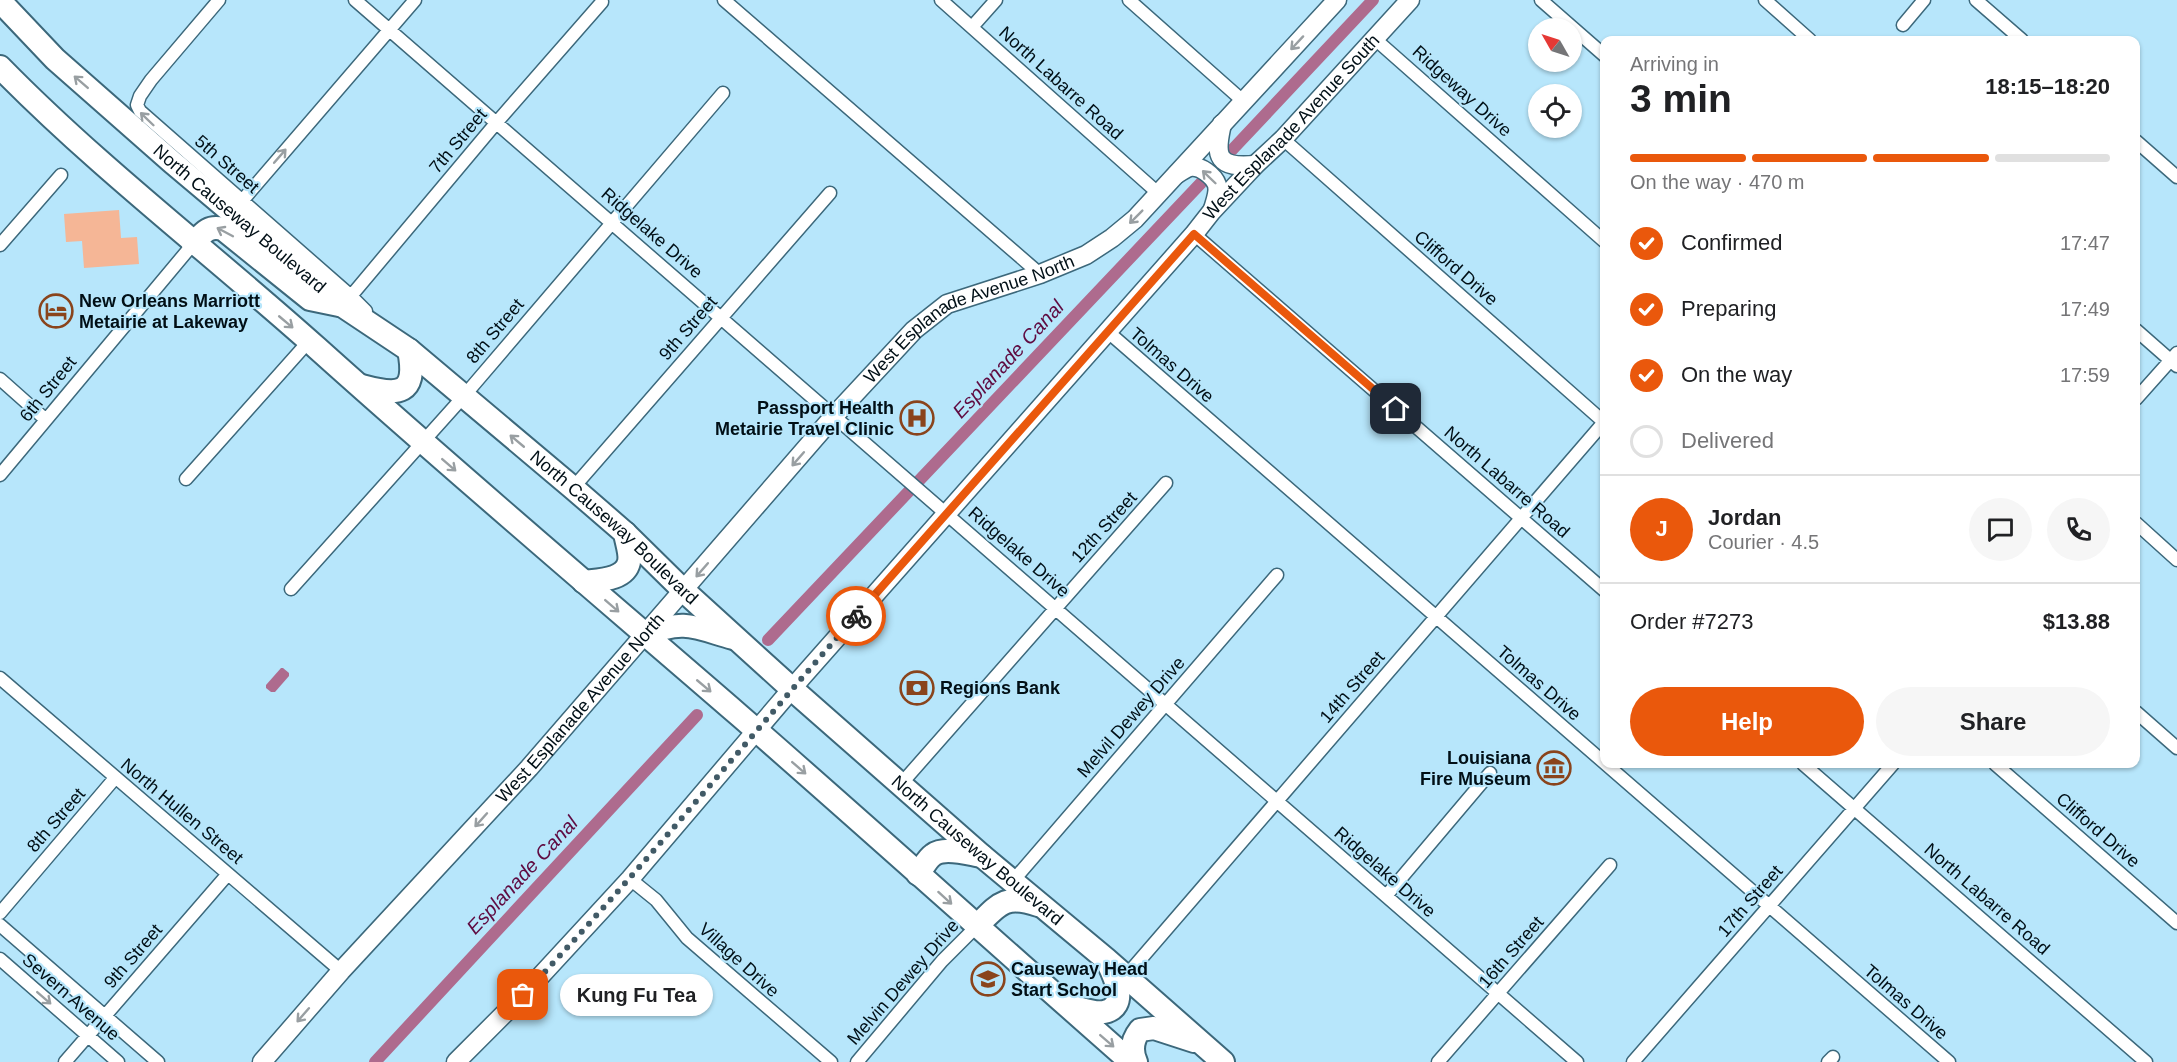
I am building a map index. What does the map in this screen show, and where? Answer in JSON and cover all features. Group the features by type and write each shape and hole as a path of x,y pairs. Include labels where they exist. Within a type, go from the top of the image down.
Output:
{"highway":[{"name":"North Causeway Boulevard","path":"0,1 55,59 172,162 464,396 573,488 625,533 684,591 792,689 1012,882 1126,976 1223,1062"},
{"path":"0,67 52,118 193,244 309,341 1131,1062"},
{"path":"193,244 206,229 216,227 223,229 310,299 347,301"},
{"path":"358,385 385,393 398,392 406,386 412,367 401,345"},
{"path":"584,582 612,578 624,572 630,561 625,533"},
{"path":"646,635 672,625 687,625 738,640"},
{"path":"918,874 938,852 948,851 982,856"},
{"path":"976,926 998,906 1011,900 1023,900 1042,906"},
{"path":"1066,1005 1103,1013 1117,1002 1119,995 1117,981 1107,960"},
{"path":"1136,1062 1133,1045 1135,1036 1140,1030 1148,1028 1201,1043"}],"main road":[{"name":"West Esplanade Avenue South","path":"456,1062 526,991 630,879 755,730 1212,211 1283,139 1375,39 1396,8 1410,0"},
{"name":"West Esplanade Avenue North","path":"262,1062 341,971 529,768 834,416 914,330 947,304 1040,274 1086,255 1112,238 1135,219 1335,1"},
{"path":"1222,124 1218,151 1223,160 1232,167 1255,165"},
{"path":"1175,175 1190,167 1200,169 1212,178 1218,185 1212,211"}],"street":[{"name":"5th Street","path":"219,0 151,80 137,105 145,118 242,201 347,301"},
{"name":"Ridgelake Drive","path":"355,0 1577,1062"},
{"path":"242,201 415,0"},
{"path":"724,0 1040,274"},
{"name":"North Labarre Road","path":"940,0 1158,194"},
{"path":"972,27 996,0"},
{"path":"1129,0 1244,101"},
{"path":"1541,0 1600,52"},
{"path":"1765,0 1806,36"},
{"path":"1903,24 1924,0"},
{"path":"1976,0 2017,36"},
{"name":"7th Street","path":"347,301 497,122 602,2"},
{"name":"Ridgeway Drive","path":"1375,39 1600,238"},
{"name":"8th Street","path":"291,589 464,396 723,93"},
{"name":"Clifford Drive","path":"1283,139 1600,418"},
{"path":"2140,145 2177,177"},
{"path":"0,245 61,176"},
{"name":"9th Street","path":"573,488 830,193"},
{"name":"North Labarre Road","path":"1194,234 1600,587"},
{"name":"6th Street","path":"0,475 193,244"},
{"name":"Tolmas Drive","path":"1107,332 1600,760"},
{"path":"2140,333 2175,360 2140,395"},
{"path":"186,479 309,341"},
{"path":"0,379 45,419"},
{"name":"14th Street","path":"1126,976 1600,428"},
{"name":"12th Street","path":"902,784 1166,483"},
{"path":"2140,527 2177,560"},
{"name":"Melvil Dewey Drive","path":"1012,882 1277,575"},
{"name":"North Hullen Street","path":"2,684 116,778 341,971"},
{"path":"2140,716 2177,748"},
{"name":"Tolmas Drive","path":"1609,768 1949,1062"},
{"name":"North Labarre Road","path":"1808,768 2146,1062"},
{"name":"17th Street","path":"1633,1062 1890,768"},
{"name":"Clifford Drive","path":"2000,768 2177,923"},
{"path":"1386,896 1490,773"},
{"name":"8th Street","path":"0,913 116,778"},
{"name":"16th Street","path":"1438,1062 1610,865"},
{"name":"9th Street","path":"65,1062 228,874"},
{"name":"Village Drive","path":"630,879 656,900 687,938 831,1062"},
{"name":"Severn Avenue","path":"0,925 158,1062"},
{"name":"Melvin Dewey Drive","path":"857,1062 942,961 976,926"},
{"name":"Severn Avenue","path":"0,959 118,1062"}],"shaded area":[{"path":"119,210 121,238 137,237 139,264 84,268 82,241 66,242 64,214"},
{"path":"281,668 289,673 289,676 275,692 271,692 266,685"}],"waterway":[{"name":"Esplanade Canal","path":"1232,150 1373,0"},
{"name":"Esplanade Canal","path":"768,640 1201,183"},
{"name":"Esplanade Canal","path":"375,1062 697,715"}],"way so far":[{"path":"523,995 627,881 755,730 856,616"}],"place":[{"name":"New Orleans Marriott Metairie at Lakeway","path":"56,311"},
{"name":"Passport Health Metairie Travel Clinic","path":"917,418"},
{"name":"Regions Bank","path":"917,688"},
{"name":"Louisiana Fire Museum","path":"1554,768"},
{"name":"Causeway Head Start School","path":"988,979"},
{"name":"Kung Fu Tea","path":"523,995"}],"route":[{"path":"856,616 1194,234 1396,409"}]}
